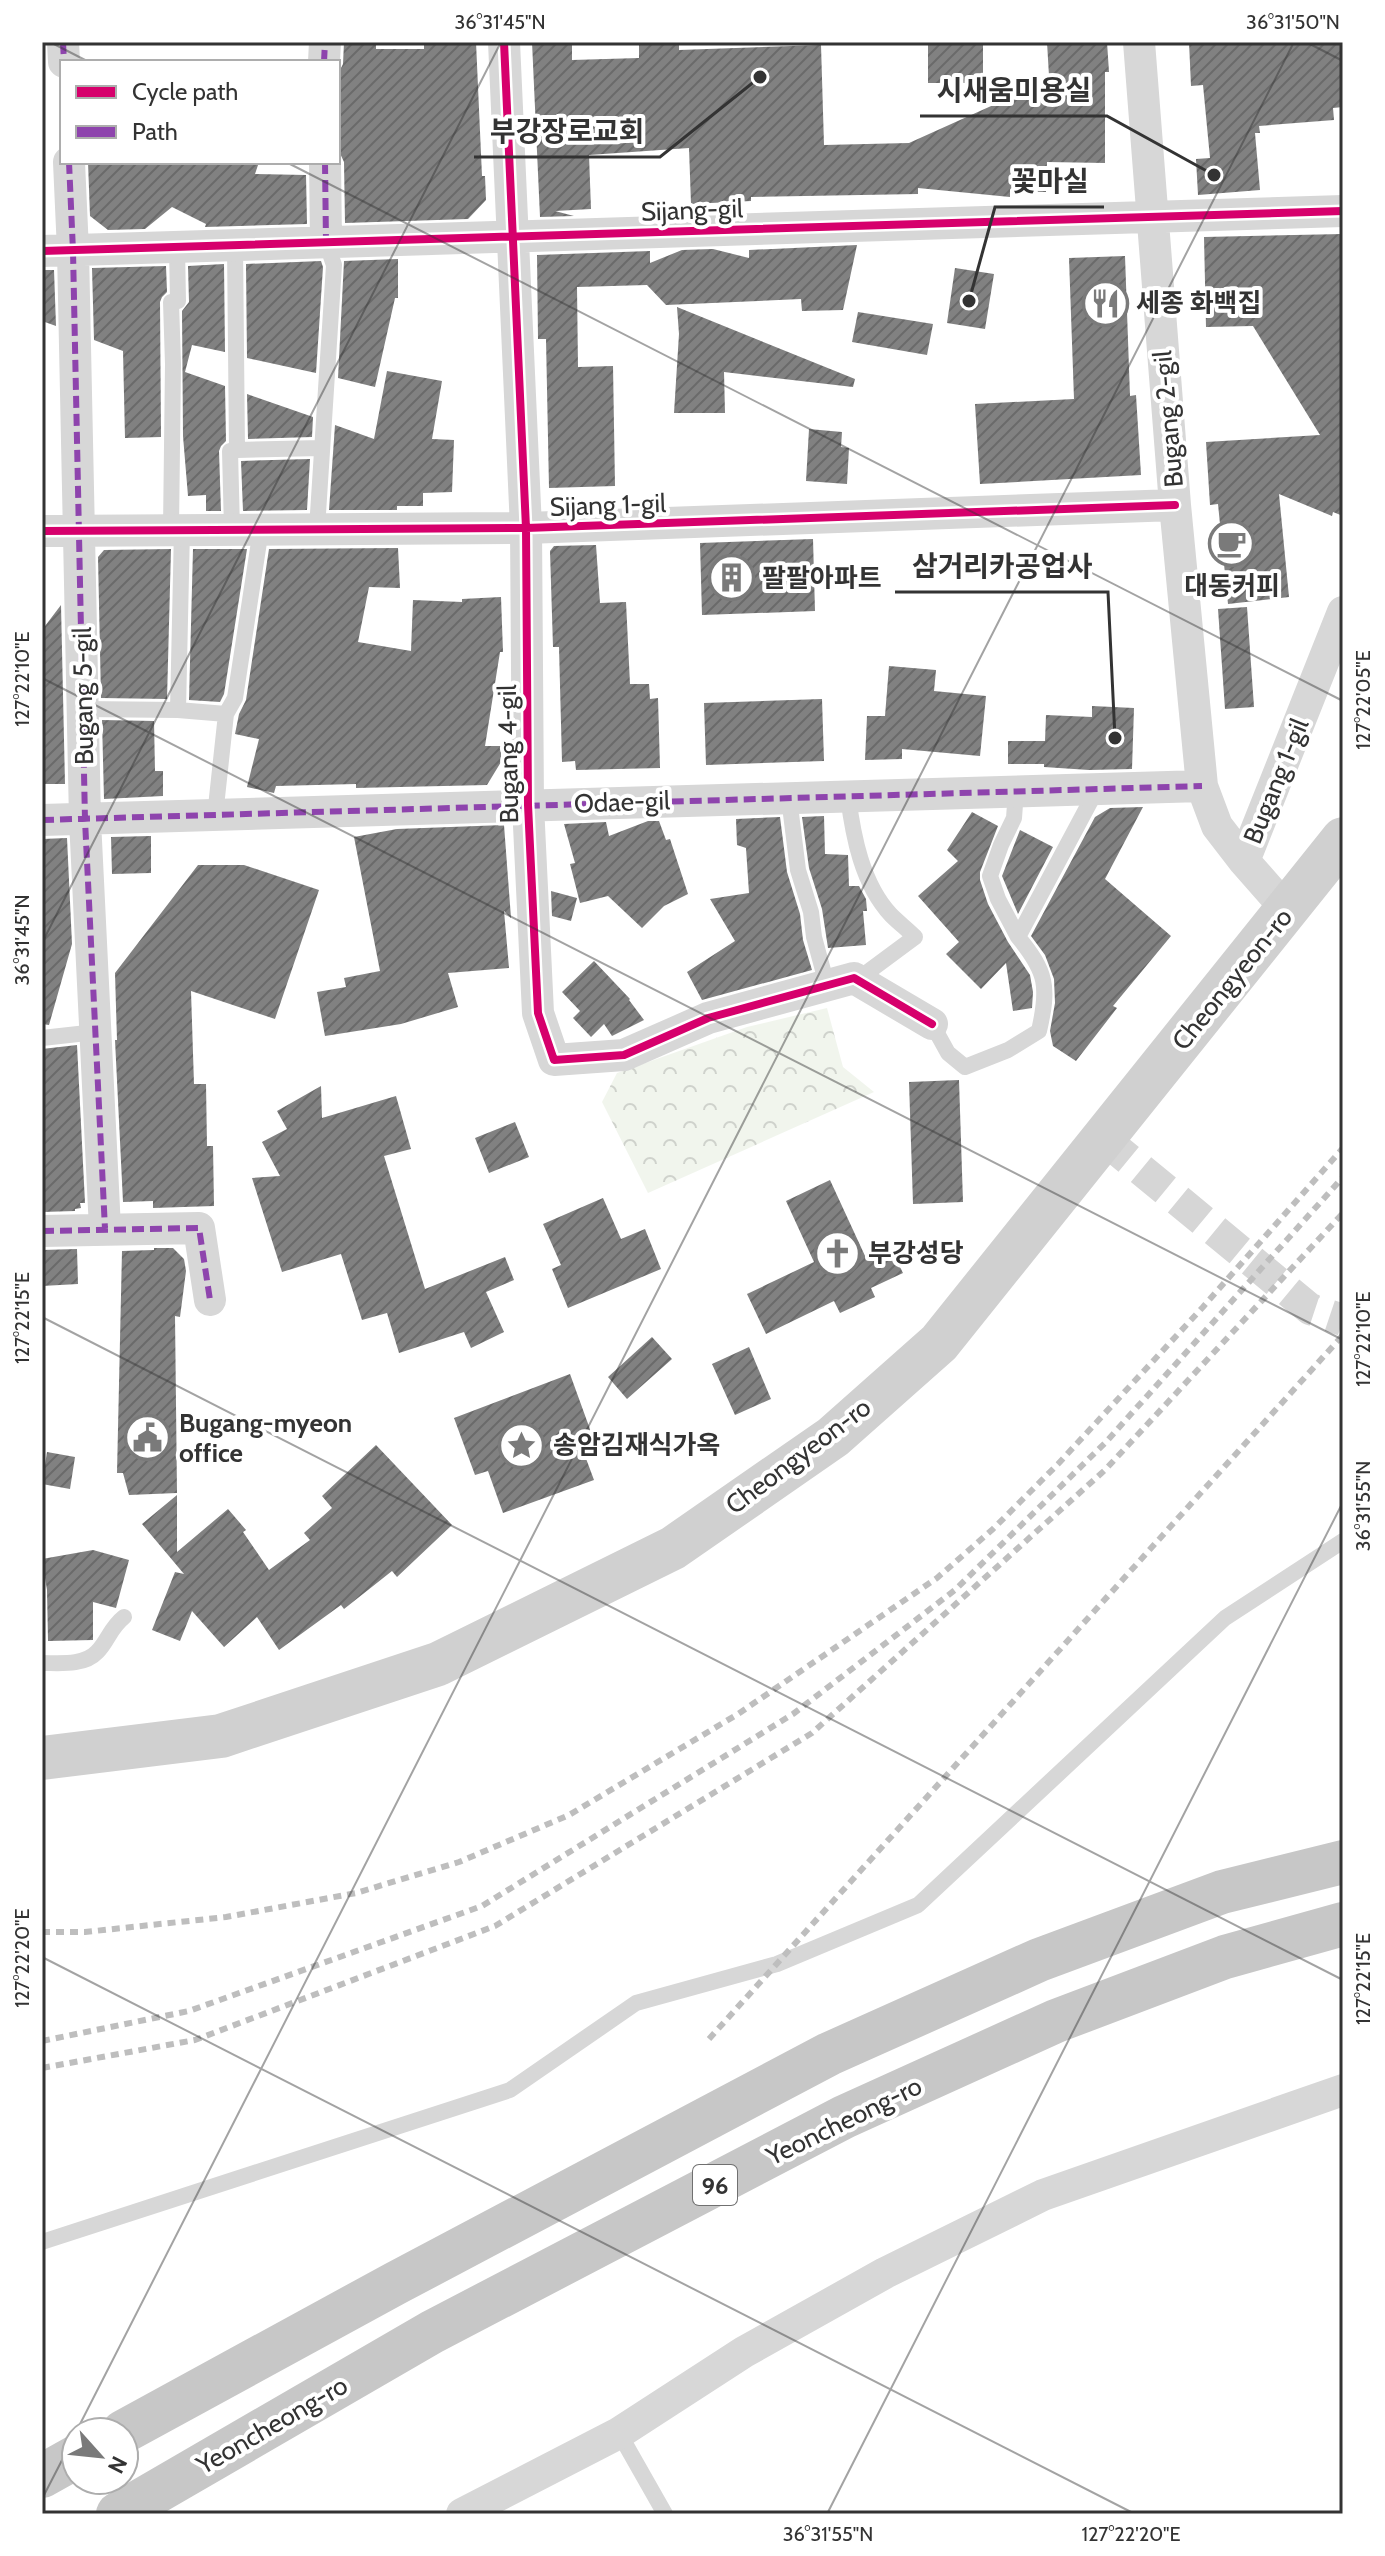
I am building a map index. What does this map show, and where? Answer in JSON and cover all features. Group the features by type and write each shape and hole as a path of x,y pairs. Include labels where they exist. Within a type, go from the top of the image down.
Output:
{"highway":[{"name":"96","path":"140,2423 829,2054 1039,1960 1222,1892 1343,1862"},
{"name":"Yeoncheong-ro","path":"118,2514 432,2332 844,2117 1056,2021 1225,1957 1343,1924"},
{"path":"42,2476 60,2466"}],"main road":[{"name":"Cheongyeon-ro","path":"42,1758 221,1736 438,1664 673,1548 833,1437 939,1343 1343,839"}],"street":[{"name":"Bugang 4-gil","path":"504,42 526,528 528,805 538,1013 554,1060 624,1055 708,1018 842,982"},
{"name":"Bugang 2-gil","path":"1139,42 1175,505 1202,786 1217,826 1288,911"},
{"name":"Bugang 5-gil","path":"69,164 58,251 79,529 85,820 105,1229"},
{"path":"325,164 326,242"},
{"name":"Sijang-gil","path":"58,251 1343,211"},
{"name":"Sijang 1-gil","path":"42,531 526,528 1175,505"},
{"name":"Bugang 1-gil","path":"1244,861 1343,612"},
{"name":"Odae-gil","path":"42,820 1202,786"},
{"path":"842,982 932,1024"},
{"path":"42,1231 199,1228 210,1300"},
{"path":"462,2514 619,2433 769,2337 885,2273 1043,2195 1343,2090"}],"lane":[{"path":"317,529 334,265 326,242"},
{"path":"235,245 237,450"},
{"path":"177,247 178,301 171,302 178,710"},
{"path":"215,816 226,714 235,698 247,529 230,451 321,448"},
{"path":"83,709 226,714"},
{"path":"1018,937 1097,789"},
{"path":"932,1024 948,1053 965,1067 1008,1050 1039,1031 1045,1007 1045,980 1034,956 1018,937 990,876 1014,818 1016,791"},
{"path":"789,798 798,870 811,912 814,937 842,982 915,937 889,913 870,880 853,839 848,796"},
{"path":"42,1038 96,1032"},
{"path":"42,2242 510,2090 636,2003 777,1964 918,1905 1225,1618 1343,1541"},
{"path":"42,1663 76,1662 96,1654 113,1625 124,1617"},
{"path":"619,2433 665,2514"}],"green space":[{"path":"827,1008 843,1067 874,1092 648,1193 602,1102 617,1073 747,1027"}],"building":[{"path":"344,42 376,42 376,49 424,49 424,42 476,42 482,176 485,176 486,200 468,219 345,223 344,162 340,153 340,70"},
{"path":"532,42 572,42 572,60 639,58 639,42 679,43 679,50 821,45 824,145 909,143 1000,102 1027,94 1050,93 1047,42 1107,42 1109,72 1105,72 1105,163 1047,162 1046,192 1010,191 1010,197 918,188 918,194 751,197 751,201 691,204 689,148 589,155 591,209 555,211 574,216 540,217"},
{"path":"928,42 983,42 983,83 928,83"},
{"path":"1189,42 1343,42 1343,107 1333,108 1334,120 1259,126 1260,133 1255,133 1260,190 1198,195 1196,159 1210,158 1203,85 1191,86"},
{"path":"88,164 258,164 255,174 306,175 307,224 205,227 206,224 172,207 145,229 108,230 90,216"},
{"path":"1343,234 1343,516 1333,512 1332,516 1279,494 1289,597 1228,604 1218,504 1210,505 1206,442 1320,435 1253,326 1206,327 1204,237"},
{"path":"857,245 843,310 802,311 801,299 666,305 647,285 577,287 578,367 613,366 615,486 549,488 546,339 538,339 537,255 650,251 650,263 682,250 713,249 749,258 749,250"},
{"path":"1125,256 1130,396 1136,395 1141,475 980,484 975,404 1074,399 1069,258"},
{"path":"398,259 398,298 395,298 375,387 338,378 344,261"},
{"path":"321,261 316,373 247,358 246,264"},
{"path":"224,264 225,352 192,345 185,372 225,386 226,441 219,451 221,511 206,511 206,495 188,496 183,436 182,311 189,302 188,266"},
{"path":"166,266 167,292 160,302 161,437 125,438 123,351 94,340 92,268"},
{"path":"955,268 994,274 985,329 947,323"},
{"path":"42,270 54,270 56,326 42,321"},
{"path":"677,307 855,379 853,387 724,372 725,413 674,413 679,334"},
{"path":"858,312 933,324 927,355 852,342"},
{"path":"387,371 442,381 432,439 454,440 452,492 423,493 423,506 397,506 397,510 329,510 335,425 374,439"},
{"path":"247,394 313,417 312,437 248,439"},
{"path":"809,429 842,432 841,447 849,448 847,484 806,481"},
{"path":"310,459 307,510 243,511 241,461"},
{"name":"팔팔아파트","path":"813,539 815,611 702,615 700,543"},
{"path":"596,545 600,603 626,602 630,684 649,684 650,699 658,698 660,768 576,770 575,761 562,762 559,647 553,647 550,551 554,546"},
{"path":"398,548 400,588 369,587 358,642 411,651 413,600 462,602 462,599 501,597 503,652 500,652 485,746 501,746 501,762 487,785 276,786 274,793 247,787 259,739 235,734 246,700 269,549"},
{"path":"171,549 167,699 101,698 98,557 104,550"},
{"path":"193,549 247,549 224,694 220,702 189,700"},
{"path":"61,605 65,784 42,784 42,630"},
{"path":"1247,607 1254,707 1225,709 1218,609"},
{"path":"889,666 936,670 934,691 986,696 980,756 902,749 902,759 865,760 867,716 885,716"},
{"path":"822,699 824,761 706,765 704,703"},
{"path":"1092,706 1134,708 1132,769 1089,770 1044,767 1044,764 1008,764 1008,741 1045,741 1046,715 1092,717"},
{"path":"102,720 154,721 155,771 163,771 163,796 104,799"},
{"path":"1143,807 1105,879 1171,936 1113,1006 1117,1008 1076,1061 1053,1046 1050,1031 1055,1003 1054,979 1045,955 1031,936 1095,817 1110,808"},
{"path":"972,812 998,826 980,872 980,880 988,904 1008,942 1030,975 1032,1008 1013,1011 1006,963 981,989 946,954 959,942 918,896 958,861 947,850"},
{"path":"824,816 825,854 848,855 849,886 859,886 866,899 867,911 863,911 866,945 828,948 822,909 809,868 802,817"},
{"path":"780,817 787,872 812,970 702,1000 687,972 735,941 710,899 749,893 746,848 737,845 736,819"},
{"path":"648,821 659,821 666,840 670,839 688,894 664,906 642,928 608,896 580,903 570,864 575,863 564,824 606,822 609,836"},
{"path":"504,825 511,918 504,911 509,968 448,973 458,1007 401,1024 325,1036 317,992 346,987 344,978 380,971 354,837 397,829"},
{"path":"1020,830 1053,847 1018,914 1002,876"},
{"path":"151,836 151,873 112,874 111,837"},
{"path":"67,838 72,944 49,1025 42,1024 42,839"},
{"path":"198,865 244,865 319,890 275,1019 191,991 194,1084 206,1084 207,1146 213,1146 214,1206 153,1208 153,1201 123,1202 115,973"},
{"path":"551,891 577,898 571,921 552,916"},
{"path":"594,961 630,999 644,1020 612,1036 604,1024 591,1037 573,1018 580,1011 562,992"},
{"path":"77,1045 85,1203 80,1203 81,1208 75,1211 42,1212 42,1049"},
{"path":"959,1080 963,1202 913,1204 909,1082"},
{"path":"321,1086 322,1118 396,1096 411,1149 384,1156 425,1289 505,1257 514,1280 486,1292 504,1332 471,1348 464,1332 399,1353 387,1313 362,1320 341,1254 282,1272 252,1178 280,1176 262,1142 287,1129 277,1111"},
{"path":"515,1122 529,1157 489,1173 475,1138"},
{"name":"부강성당","path":"830,1180 866,1258 890,1247 903,1273 871,1288 875,1297 840,1313 834,1301 766,1334 747,1294 814,1262 786,1201"},
{"path":"603,1198 621,1239 645,1229 661,1269 568,1308 552,1269 561,1265 543,1224"},
{"name":"Bugang-myeon office","path":"173,1248 184,1259 186,1271 180,1317 175,1316 177,1493 129,1495 123,1473 117,1473 122,1251"},
{"path":"77,1249 78,1284 42,1286 42,1250"},
{"path":"652,1337 672,1359 627,1399 608,1377"},
{"path":"749,1347 771,1399 735,1415 712,1364"},
{"path":"570,1374 591,1432 578,1437 594,1480 503,1513 488,1471 475,1475 454,1418"},
{"path":"376,1445 452,1525 397,1577 392,1571 344,1609 341,1605 279,1650 257,1617 224,1647 192,1611 180,1641 152,1630 175,1572 184,1574 142,1524 177,1495 177,1552 228,1509 246,1530 243,1532 269,1570 310,1540 304,1533 332,1508 322,1496"},
{"path":"47,1452 75,1457 70,1489 42,1484"},
{"path":"93,1550 129,1560 116,1608 93,1602 93,1640 48,1641 47,1590 42,1559"}],"tunnel":[{"path":"1104,1139 1310,1309 1343,1320"}],"railway":[{"path":"42,1932 85,1932 226,1917 356,1893 459,1862 569,1815 738,1714 937,1578 993,1529 1058,1464 1203,1307 1343,1148"},
{"path":"42,2041 189,2011 482,1906 793,1714 955,1590 1106,1442 1343,1177"},
{"path":"42,2068 195,2040 495,1926 812,1733 1105,1470 1343,1213"},
{"path":"709,2039 1343,1335"}],"marked path":[{"path":"63,42 64,60"},
{"path":"324,60 325,42"},
{"path":"69,164 85,820 105,1229"},
{"path":"325,164 326,242"},
{"path":"42,820 1202,786"},
{"path":"42,1231 199,1228 210,1300"}],"cycle path":[{"path":"504,42 526,528 528,805 538,1013 554,1060 624,1055 708,1018 854,978 932,1024"},
{"path":"42,251 1343,211"},
{"path":"42,531 526,528 1175,505"}],"place":[{"name":"부강장로교회","path":"760,77"},
{"name":"시새움미용실","path":"1214,175"},
{"name":"꽃마실","path":"969,301"},
{"name":"세종 화백집","path":"1105,303"},
{"name":"대동커피","path":"1232,543"},
{"name":"팔팔아파트","path":"731,578"},
{"name":"삼거리카공업사","path":"1115,738"},
{"name":"부강성당","path":"837,1253"},
{"name":"Bugang-myeon office","path":"148,1438"},
{"name":"송암김재식가옥","path":"522,1445"}]}
